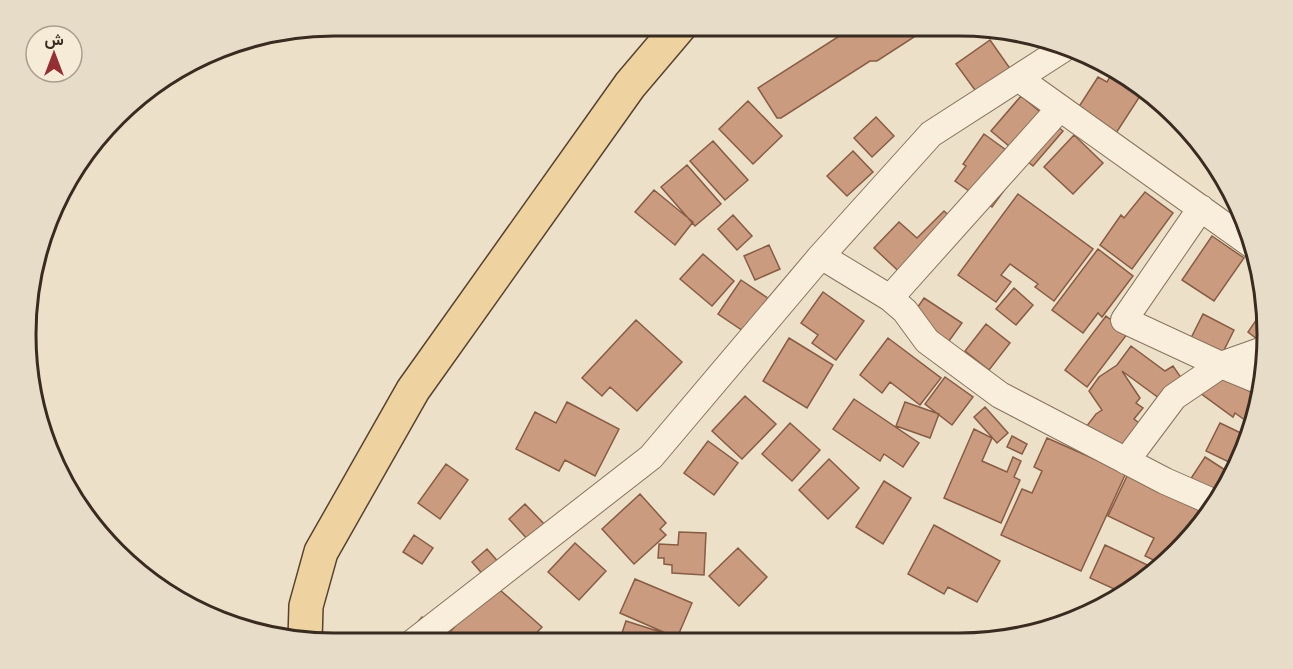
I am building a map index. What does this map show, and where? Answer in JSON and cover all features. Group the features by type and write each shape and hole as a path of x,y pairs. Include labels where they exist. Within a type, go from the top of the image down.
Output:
{"main road":[{"path":"305,631 306,606 321,552 413,390 630,85 672,36"}],"street":[{"path":"425,633 651,456 821,256 931,134 1057,53"},
{"path":"1018,78 1240,235"},
{"path":"890,298 1060,108"},
{"path":"1201,208 1124,320 1253,378"},
{"path":"821,256 890,298 905,311 927,341 1000,395 1165,481 1207,500"},
{"path":"1126,460 1174,397 1221,365 1256,353"}],"building":[{"path":"839,36 916,36 877,61 870,61 781,118 777,118 758,88"},
{"path":"990,40 1016,77 983,101 956,64"},
{"path":"1098,77 1107,82 1110,77 1139,97 1109,144 1071,119"},
{"path":"1021,96 1063,131 1033,166 991,131"},
{"path":"748,101 782,136 753,164 719,129"},
{"path":"876,117 894,136 872,157 854,138"},
{"path":"984,134 1024,163 992,207 955,181 966,166 963,164"},
{"path":"1074,135 1103,163 1073,194 1044,167"},
{"path":"713,141 748,180 725,200 690,161"},
{"path":"853,151 873,172 847,196 827,176"},
{"path":"687,165 721,204 695,226 661,187"},
{"path":"654,190 693,222 675,245 635,212"},
{"path":"1145,192 1173,213 1132,269 1100,245 1121,215 1124,218"},
{"path":"1018,194 1093,249 1054,301 1035,287 1038,284 1010,264 1001,275 1011,282 996,302 958,275"},
{"path":"944,211 962,227 910,282 874,248 899,222 917,238"},
{"path":"733,215 752,236 737,250 718,229"},
{"path":"1212,236 1244,258 1214,301 1182,280"},
{"path":"769,245 780,269 755,280 744,256"},
{"path":"1098,249 1133,276 1102,317 1098,313 1083,333 1052,310"},
{"path":"703,254 734,281 712,306 680,279"},
{"path":"741,280 781,307 758,341 718,314"},
{"path":"1014,288 1033,305 1016,325 996,309"},
{"path":"823,292 864,321 836,360 812,343 818,335 801,323"},
{"path":"924,298 962,323 941,352 904,327"},
{"path":"1203,314 1234,330 1219,360 1188,344"},
{"path":"1106,316 1128,333 1087,387 1065,370"},
{"path":"636,320 682,362 637,411 610,387 602,396 582,378"},
{"path":"1256,320 1257,339 1248,332"},
{"path":"986,324 1010,343 989,370 965,351"},
{"path":"789,338 833,365 807,408 763,381"},
{"path":"888,338 941,378 920,405 890,382 882,393 860,375"},
{"path":"1131,346 1165,371 1173,366 1182,379 1159,398 1122,371 1140,398 1136,403 1143,408 1134,419 1139,423 1126,457 1086,427 1102,410 1089,391 1099,377 1117,365"},
{"path":"1213,366 1251,393 1244,420 1235,413 1233,417 1196,390"},
{"path":"945,377 973,397 952,425 925,404"},
{"path":"745,396 776,424 742,459 712,431"},
{"path":"854,399 919,443 903,467 884,454 880,461 833,429"},
{"path":"567,402 619,429 595,476 565,460 559,471 516,449 535,412 556,423"},
{"path":"905,402 939,414 930,438 896,426"},
{"path":"985,407 1008,433 997,443 974,417"},
{"path":"790,423 820,450 792,481 762,454"},
{"path":"1220,423 1240,433 1228,462 1206,451"},
{"path":"974,429 992,438 982,461 1007,472 1013,457 1021,461 1014,477 1020,480 1001,523 944,498"},
{"path":"1012,436 1027,444 1022,454 1007,447"},
{"path":"1047,438 1126,473 1081,571 1001,535 1022,489 1032,493 1042,471 1034,467"},
{"path":"708,441 738,463 714,495 684,473"},
{"path":"1205,457 1225,470 1207,500 1186,486"},
{"path":"829,459 859,488 828,519 799,490"},
{"path":"446,464 468,480 440,519 418,503"},
{"path":"1129,472 1202,506 1170,546 1154,560 1145,556 1154,538 1108,516"},
{"path":"884,481 911,498 883,544 856,527"},
{"path":"640,494 666,523 660,529 666,535 634,564 602,529"},
{"path":"525,504 547,527 530,542 509,519"},
{"path":"934,525 1000,561 977,602 948,587 944,594 908,574"},
{"path":"679,532 706,533 704,575 672,573 672,565 664,564 664,558 658,558 659,544 678,545"},
{"path":"414,535 433,548 422,564 403,552"},
{"path":"575,543 606,571 579,600 548,572"},
{"path":"1105,545 1148,565 1114,589 1090,578"},
{"path":"738,548 767,577 739,606 709,576"},
{"path":"487,549 501,565 486,578 472,562"},
{"path":"484,576 542,627 536,633 449,633 463,617"},
{"path":"635,579 692,603 679,633 666,633 620,613"},
{"path":"422,617 440,633 408,633"},
{"path":"626,621 664,633 622,633"}]}
